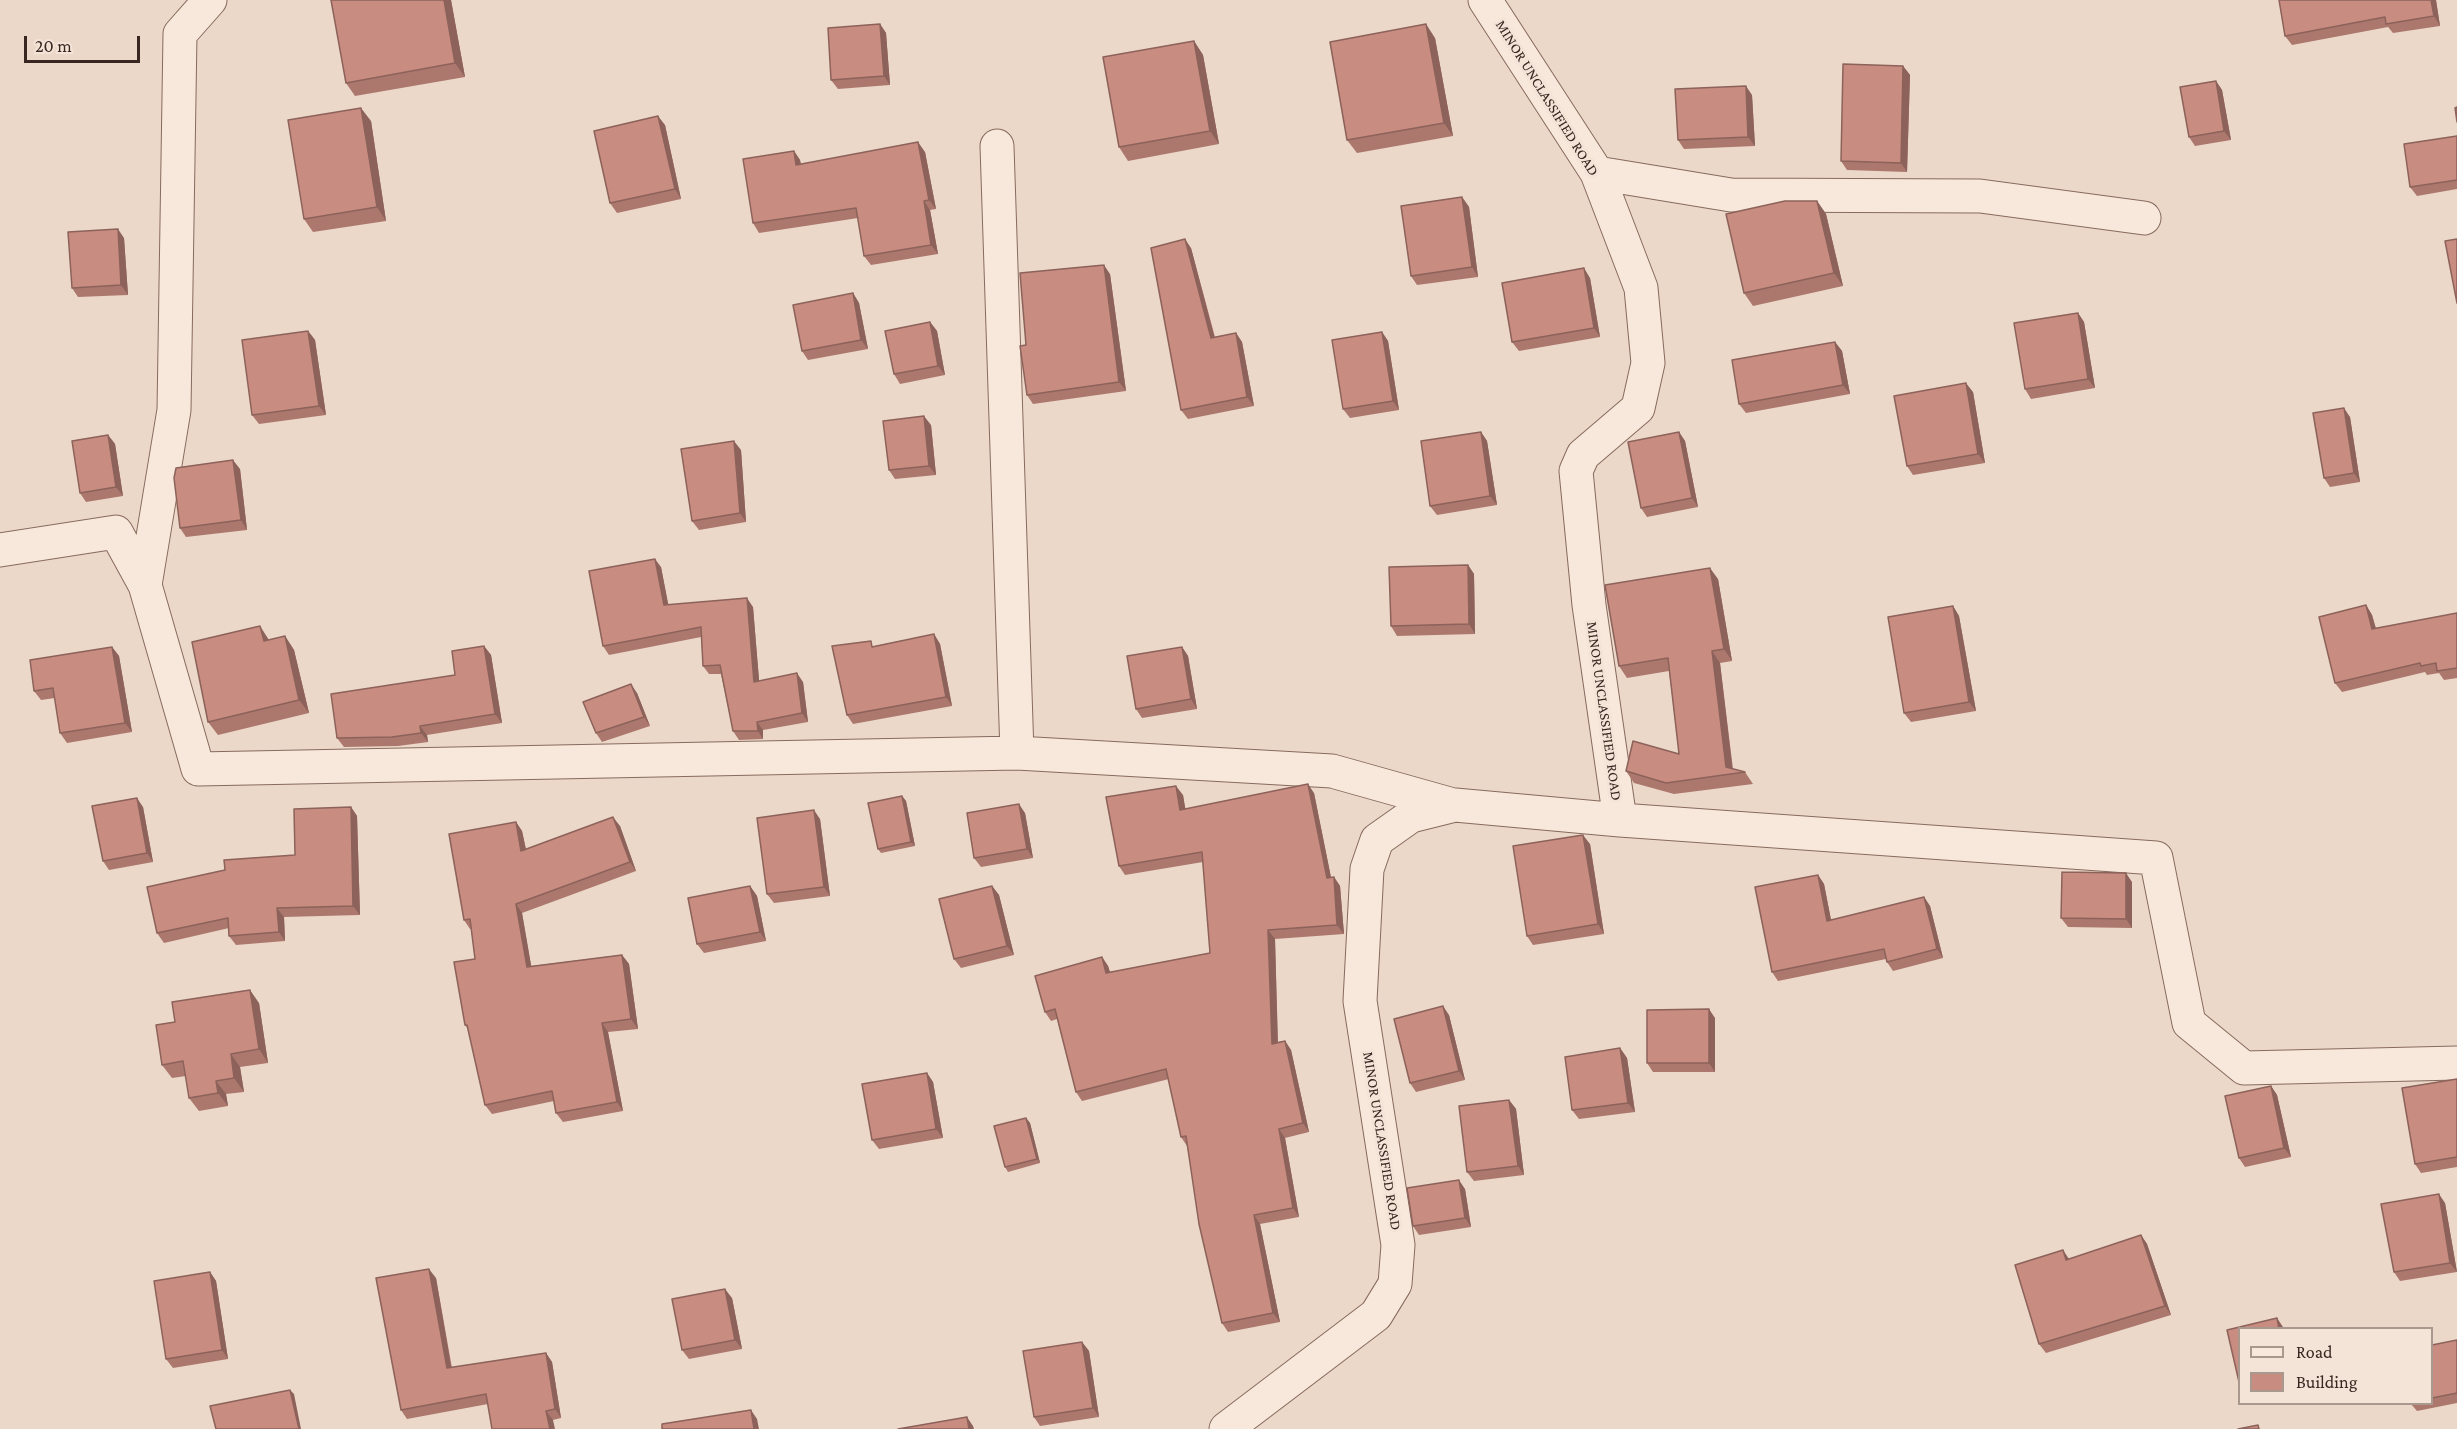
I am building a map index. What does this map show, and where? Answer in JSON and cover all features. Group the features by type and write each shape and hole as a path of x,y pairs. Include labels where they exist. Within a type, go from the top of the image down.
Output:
{"street":[{"path":"144,585 174,410 180,34 210,0"},
{"name":"MINOR UNCLASSIFIED ROAD","path":"1226,1429 1376,1315 1395,1284 1398,1245 1360,1001 1367,869 1377,840 1412,816 1455,805 1620,820 1589,605 1576,471 1583,455 1638,408 1648,363 1641,288 1597,173 1485,0"},
{"path":"997,146 1017,753"},
{"path":"1597,173 1731,195 1980,196 2144,218"},
{"path":"0,550 116,532 144,585 198,770 1017,753 1332,771 1455,805"},
{"path":"1620,820 2156,858 2189,1023 2244,1068 2457,1063"}],"building":[{"path":"331,0 444,0 455,63 346,83"},
{"path":"2279,0 2431,0 2434,16 2386,24 2385,17 2285,36"},
{"path":"880,24 884,76 831,80 828,28"},
{"path":"1426,24 1444,123 1347,140 1330,42"},
{"path":"1194,41 1210,131 1119,147 1103,57"},
{"path":"1843,64 1903,66 1901,163 1841,161"},
{"path":"2216,81 2224,131 2189,137 2180,87"},
{"path":"1746,86 1748,137 1678,140 1675,89"},
{"path":"361,108 377,207 304,219 288,120"},
{"path":"658,116 675,189 610,203 594,131"},
{"path":"2457,136 2457,180 2410,187 2404,144"},
{"path":"918,142 929,200 924,201 931,245 864,256 856,208 753,223 743,159 794,151 796,165"},
{"path":"1462,197 1472,267 1411,276 1401,206"},
{"path":"1785,201 1817,201 1834,273 1744,293 1726,214"},
{"path":"118,229 121,285 72,288 68,232"},
{"path":"1185,239 1211,338 1236,333 1247,397 1181,410 1151,248"},
{"path":"2457,239 2457,303 2445,241"},
{"path":"1104,265 1119,382 1027,395 1020,346 1026,345 1020,273"},
{"path":"1584,268 1594,328 1512,342 1502,283"},
{"path":"853,293 861,340 802,351 793,305"},
{"path":"2078,313 2088,379 2025,389 2014,323"},
{"path":"930,322 938,366 894,374 885,331"},
{"path":"308,331 319,406 252,415 242,340"},
{"path":"1382,332 1393,401 1343,409 1332,340"},
{"path":"1835,342 1843,385 1739,404 1732,360"},
{"path":"1966,383 1978,454 1907,466 1894,396"},
{"path":"2344,408 2354,473 2324,478 2313,413"},
{"path":"924,416 929,466 889,470 883,421"},
{"path":"1481,432 1490,496 1430,506 1421,441"},
{"path":"1679,432 1692,498 1641,508 1628,442"},
{"path":"108,435 116,487 80,493 72,441"},
{"path":"734,441 740,513 692,521 681,449"},
{"path":"233,460 241,520 180,528 174,478 176,468"},
{"path":"655,559 664,605 747,598 754,682 797,673 802,713 757,722 758,731 733,731 720,665 703,666 701,627 603,646 589,571"},
{"path":"1468,565 1469,624 1391,626 1389,567"},
{"path":"1710,568 1724,649 1712,651 1726,767 1745,772 1666,783 1626,771 1633,741 1679,754 1668,658 1619,666 1605,585"},
{"path":"2366,605 2372,629 2457,613 2457,668 2437,671 2436,663 2421,666 2420,663 2335,683 2319,617"},
{"path":"1953,606 1969,702 1904,713 1888,617"},
{"path":"260,626 264,641 285,636 299,700 208,722 192,642"},
{"path":"934,634 946,697 847,715 832,646 871,641 872,647"},
{"path":"484,646 495,714 420,726 421,733 392,737 337,738 331,694 455,675 452,651"},
{"path":"112,647 125,723 60,733 53,688 34,691 30,660"},
{"path":"1182,647 1191,699 1136,709 1127,656"},
{"path":"631,684 644,717 596,733 583,702"},
{"path":"1308,784 1327,878 1334,877 1337,925 1268,930 1272,1044 1285,1041 1303,1123 1279,1129 1293,1208 1254,1215 1273,1313 1222,1323 1199,1224 1186,1136 1181,1137 1166,1069 1076,1092 1055,1009 1045,1012 1035,976 1102,957 1106,973 1210,953 1202,852 1119,866 1106,797 1176,786 1180,810"},
{"path":"902,796 911,842 878,849 868,803"},
{"path":"137,798 147,853 103,861 92,806"},
{"path":"1019,804 1027,849 974,858 967,813"},
{"path":"351,807 353,906 277,908 279,932 229,936 228,918 157,933 147,887 225,870 224,860 295,855 294,809"},
{"path":"814,810 824,887 767,894 757,818"},
{"path":"613,817 630,862 516,904 527,967 622,955 631,1019 602,1023 617,1102 556,1113 552,1091 485,1105 467,1025 465,1025 454,962 475,959 470,919 464,920 449,834 516,822 521,851"},
{"path":"1583,835 1598,924 1527,936 1513,846"},
{"path":"2062,872 2126,873 2126,919 2061,918"},
{"path":"1818,875 1827,921 1924,897 1937,949 1887,962 1884,949 1772,972 1755,887"},
{"path":"750,886 760,932 697,944 688,898"},
{"path":"992,886 1007,946 954,959 939,899"},
{"path":"250,990 259,1049 231,1054 234,1078 216,1081 218,1093 189,1098 183,1061 162,1065 156,1025 175,1022 172,1002"},
{"path":"1443,1006 1459,1071 1410,1083 1394,1019"},
{"path":"1709,1009 1709,1063 1647,1063 1647,1010"},
{"path":"1620,1048 1628,1103 1572,1110 1565,1057"},
{"path":"927,1073 936,1129 872,1140 862,1084"},
{"path":"2457,1079 2457,1157 2415,1164 2402,1088"},
{"path":"2271,1086 2284,1148 2239,1158 2225,1096"},
{"path":"1509,1100 1518,1166 1467,1172 1459,1106"},
{"path":"1026,1118 1037,1159 1005,1167 994,1126"},
{"path":"1459,1180 1465,1218 1413,1226 1407,1188"},
{"path":"2439,1194 2450,1263 2394,1272 2381,1204"},
{"path":"2141,1235 2165,1306 2039,1344 2015,1265 2063,1250 2066,1260"},
{"path":"429,1269 447,1368 546,1353 555,1409 546,1411 550,1429 492,1429 486,1394 401,1410 376,1278"},
{"path":"210,1272 222,1350 166,1359 154,1281"},
{"path":"725,1289 735,1340 682,1350 672,1299"},
{"path":"2277,1318 2279,1327 2240,1327"},
{"path":"2238,1327 2238,1378 2227,1330"},
{"path":"2457,1340 2457,1393 2433,1398 2433,1345"},
{"path":"1082,1342 1093,1408 1034,1417 1023,1351"},
{"path":"290,1390 299,1429 216,1429 210,1406"},
{"path":"751,1410 754,1429 662,1429 662,1424"},
{"path":"967,1417 969,1429 898,1429"},
{"path":"2258,1425 2259,1429 2238,1429"}]}
